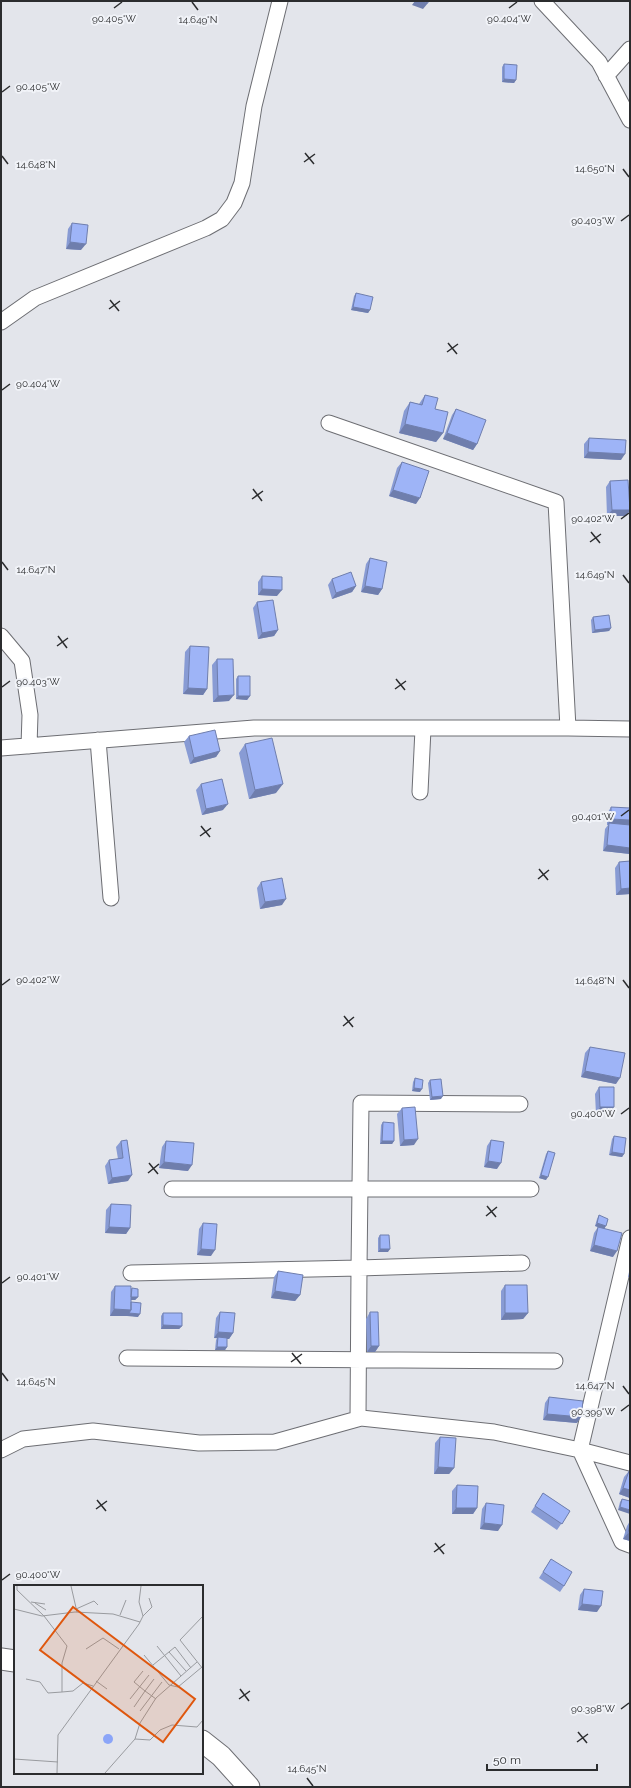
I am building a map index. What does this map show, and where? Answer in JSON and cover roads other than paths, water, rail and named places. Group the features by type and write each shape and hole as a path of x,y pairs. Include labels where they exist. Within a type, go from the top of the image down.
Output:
{"street":[{"path":"1,322 35,298 206,228 222,219 234,203 242,183 254,106 280,1"},
{"path":"542,1 599,62 630,120"},
{"path":"606,76 630,49"},
{"path":"329,423 556,502 568,728"},
{"path":"1,636 22,661 30,714 29,746"},
{"path":"1,748 254,728 630,729"},
{"path":"420,792 423,728"},
{"path":"98,740 111,898"},
{"path":"358,1419 361,1103 520,1104"},
{"path":"172,1189 531,1189"},
{"path":"630,1238 580,1450 622,1542 630,1545"},
{"path":"131,1273 522,1263"},
{"path":"127,1358 358,1361 555,1361"},
{"path":"1,1450 23,1439 93,1431 199,1443 275,1442 358,1419 494,1432 580,1450 630,1463"},
{"path":"1,1659 14,1661"},
{"path":"203,1742 221,1756 249,1787"}]}
